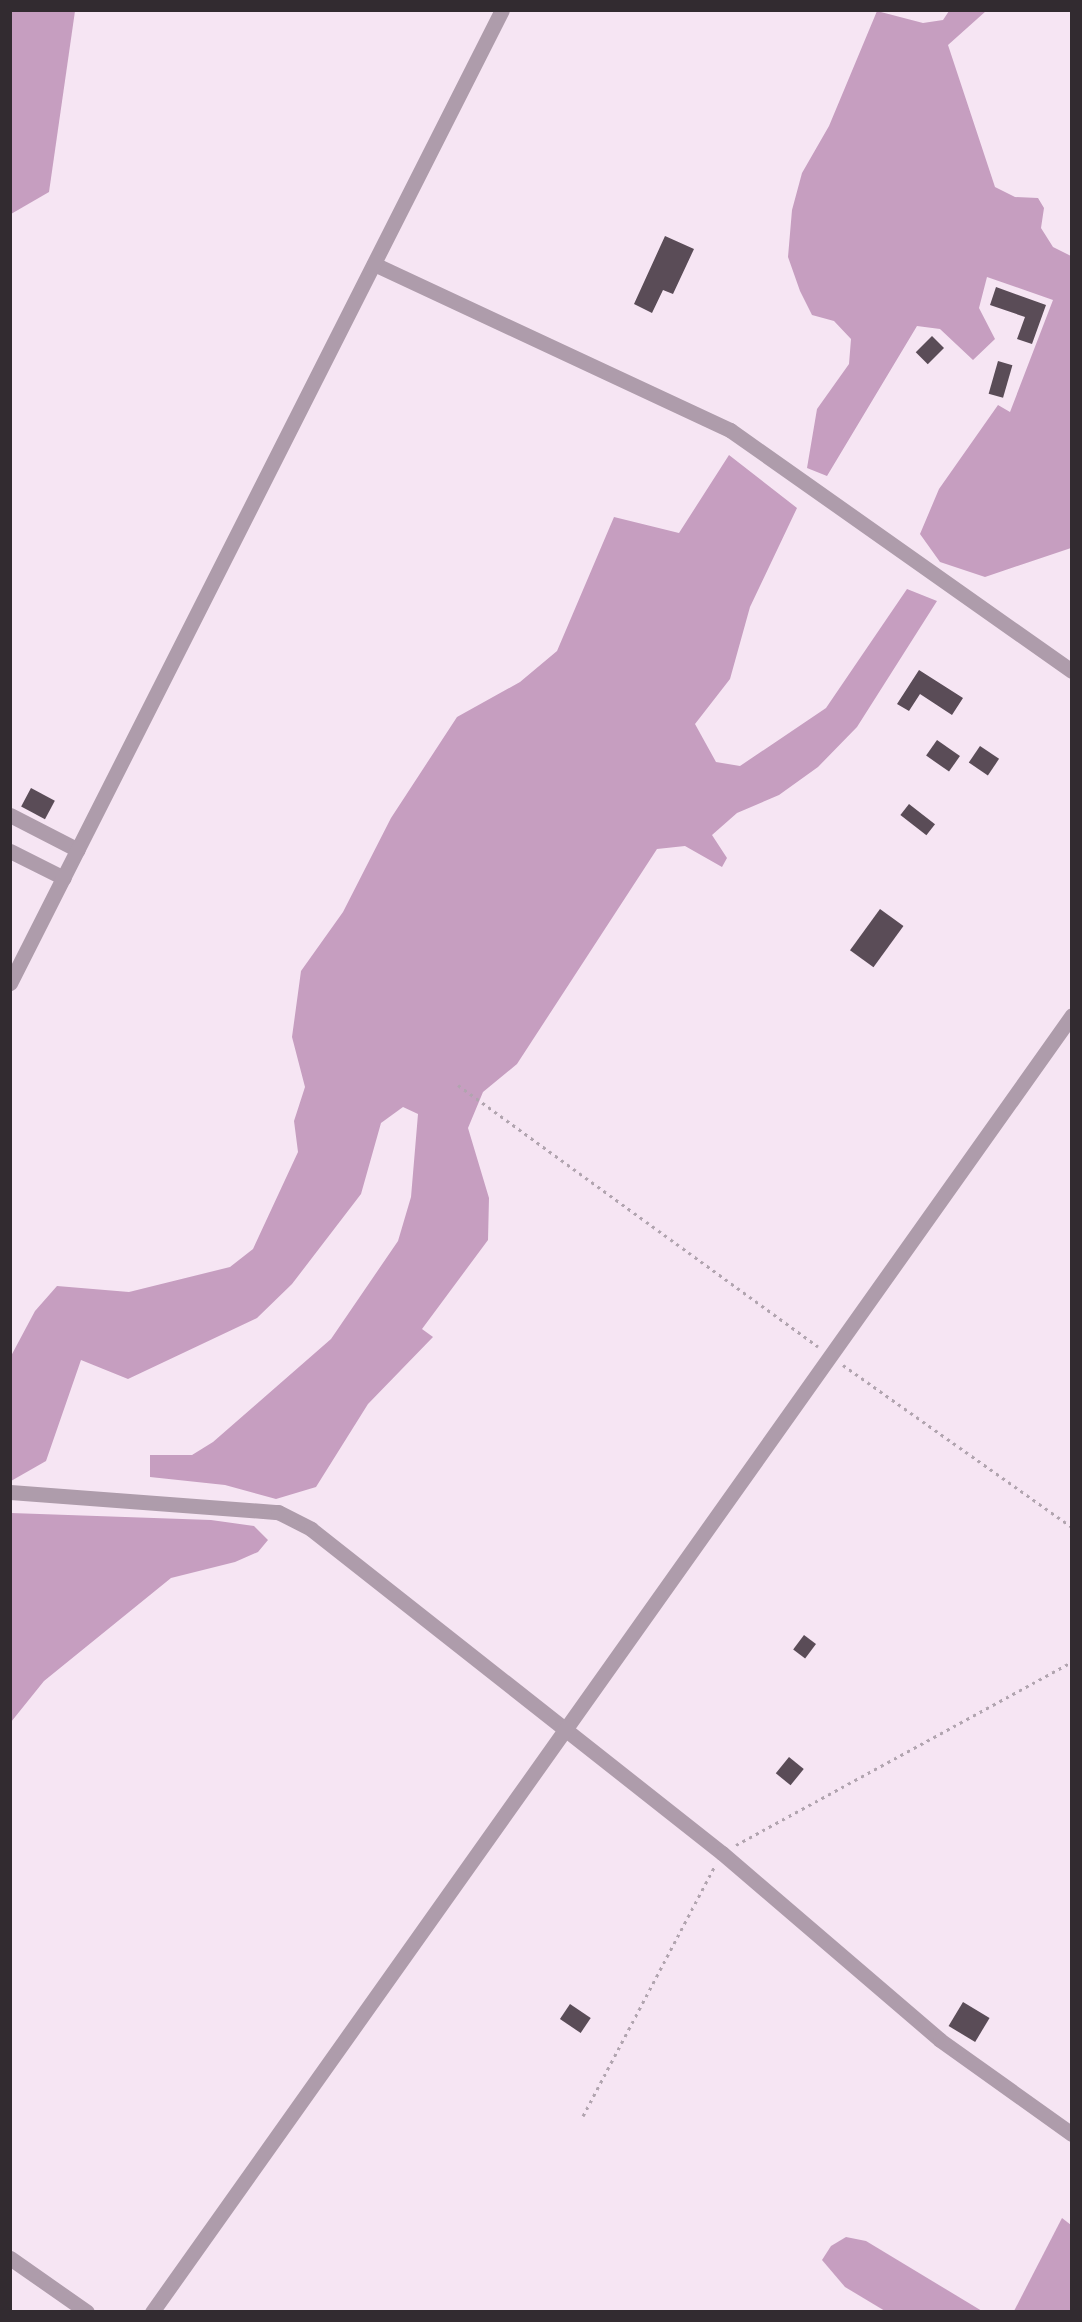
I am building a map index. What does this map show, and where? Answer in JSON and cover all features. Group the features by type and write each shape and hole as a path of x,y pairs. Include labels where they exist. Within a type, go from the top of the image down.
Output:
{"street":[{"path":"10,983 502,10"},
{"path":"374,264 730,430 1071,671"},
{"path":"10,815 78,850"},
{"path":"10,851 64,878"},
{"path":"152,2312 1071,1014"},
{"path":"10,1492 278,1512 311,1529 566,1727 722,1853 940,2040 1071,2134"},
{"path":"10,2258 87,2312"}],"path":[{"path":"458,1085 1071,1527"},
{"path":"583,2116 722,1853 1071,1662"}],"shaded area":[{"path":"11,10 75,11 49,192 11,214"},
{"path":"877,11 923,23 943,20 949,11 986,11 948,45 995,187 1015,197 1038,198 1044,208 1041,228 1053,247 1071,256 1071,548 985,577 940,562 920,534 939,489 998,405 1010,412 1053,300 987,277 979,308 995,339 973,360 940,329 917,326 827,476 807,468 817,409 849,364 851,339 834,321 812,315 800,291 788,257 792,210 802,173 829,126"},
{"path":"729,455 797,508 750,607 730,679 695,724 716,762 740,766 826,708 907,589 937,601 857,727 818,767 779,795 737,813 712,835 727,858 722,867 685,846 657,849 517,1064 483,1092 468,1128 489,1198 488,1240 422,1329 433,1337 368,1404 316,1487 276,1499 225,1485 150,1477 150,1455 192,1455 213,1442 331,1339 398,1241 411,1197 418,1114 403,1107 381,1123 361,1194 292,1284 257,1318 128,1379 81,1360 46,1461 11,1481 11,1356 35,1311 57,1286 129,1292 230,1267 253,1249 298,1152 294,1121 305,1087 292,1037 301,971 343,912 391,818 457,717 520,682 557,651 614,517 679,533"},
{"path":"11,1513 211,1520 254,1526 268,1540 258,1552 235,1562 171,1578 44,1681 11,1722"},
{"path":"1062,2218 1071,2225 1071,2311 1014,2311"},
{"path":"846,2237 866,2241 982,2311 885,2311 845,2287 822,2260 831,2246"}],"building":[{"path":"665,236 694,249 673,294 663,290 652,313 634,304"},
{"path":"996,287 1046,305 1032,344 1017,339 1025,317 990,305"},
{"path":"932,336 944,348 928,364 916,352"},
{"path":"998,361 1012,365 1003,398 989,394"},
{"path":"919,670 963,698 952,715 920,694 909,711 897,704"},
{"path":"937,740 960,756 949,772 926,756"},
{"path":"980,746 999,759 988,775 969,763"},
{"path":"31,788 55,801 45,819 21,807"},
{"path":"909,804 935,824 926,835 900,815"},
{"path":"880,909 903,926 873,967 850,950"},
{"path":"804,1635 816,1644 805,1658 793,1649"},
{"path":"789,1757 804,1769 791,1785 776,1773"},
{"path":"963,2002 990,2018 975,2042 949,2026"},
{"path":"570,2004 591,2018 581,2033 560,2019"}]}
